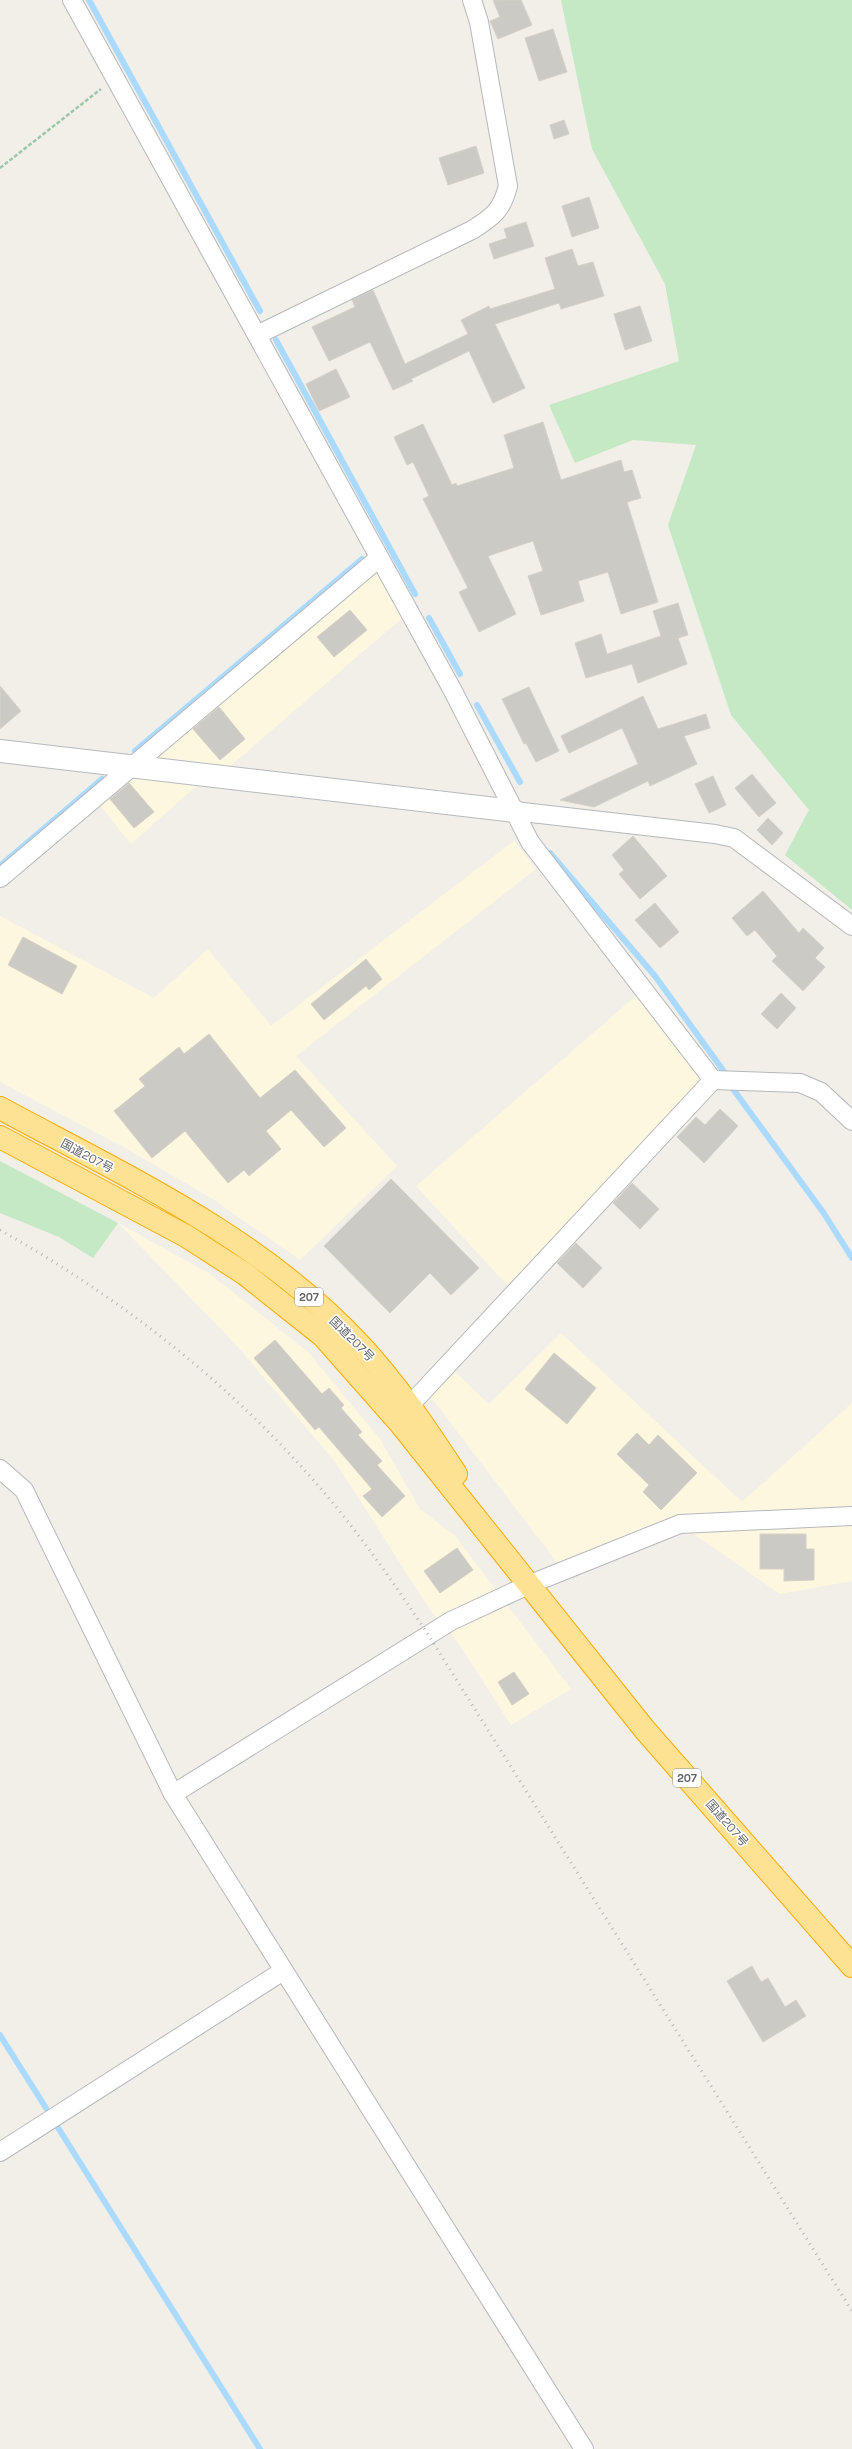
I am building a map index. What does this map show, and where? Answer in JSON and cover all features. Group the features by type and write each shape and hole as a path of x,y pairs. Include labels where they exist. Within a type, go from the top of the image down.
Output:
{"highway":[{"name":"国道207号","path":"0,1108 200,1216 252,1252 304,1292 360,1344 411,1404 528,1585"},
{"name":"国道207号","path":"0,1137 186,1236 245,1274 323,1336 399,1422 645,1730 852,1966"}],"street":[{"path":"72,0 453,691 530,842 713,1080"},
{"path":"257,335 472,230 490,219 504,204 508,186 479,22 472,0"},
{"path":"0,878 380,558"},
{"path":"0,751 715,834 734,838 852,926"},
{"path":"411,1404 713,1080 800,1083 822,1092 852,1120"},
{"path":"0,1469 24,1490 173,1794 584,2449"},
{"path":"173,1794 452,1621 528,1585 680,1524 852,1516"},
{"path":"0,2152 283,1971"}],"path":[{"path":"0,168 115,78"}],"shaded area":[{"path":"376,571 402,618 229,767 193,789 131,844 99,804"},
{"path":"514,841 536,869 296,1056 397,1166 300,1260 213,1199 129,1150 0,1082 0,916 154,998 208,949 271,1026"},
{"path":"637,995 703,1081 509,1287 416,1186"},
{"path":"118,1223 210,1274 308,1352 380,1439 420,1509 455,1536 571,1689 511,1725 457,1641 432,1613 336,1463 239,1348"},
{"path":"561,1333 742,1502 852,1403 852,1581 780,1594 672,1519 559,1565 430,1396 455,1372 489,1404"}],"green space":[{"path":"561,0 852,0 852,910 785,855 809,810 731,715 668,525 696,445 633,440 575,463 549,405 679,361 665,284 592,149"},
{"path":"0,1161 118,1223 93,1258 59,1237 0,1213"}],"building":[{"path":"493,0 521,0 532,25 498,39 490,21 500,17"},
{"path":"553,29 567,72 539,81 525,38"},
{"path":"564,120 569,134 554,139 550,125"},
{"path":"476,146 484,173 448,185 439,158"},
{"path":"589,197 599,228 572,237 562,206"},
{"path":"526,222 534,246 494,259 489,244 507,238 504,229"},
{"path":"572,249 578,266 593,262 604,296 561,309 559,303 495,324 525,388 493,403 469,351 411,379 413,381 393,390 370,342 329,361 312,327 355,307 352,300 373,290 405,364 468,334 461,320 489,306 490,309 555,289 545,258"},
{"path":"640,306 652,341 625,350 614,314"},
{"path":"336,369 350,397 319,411 306,384"},
{"path":"543,422 561,480 621,460 624,472 632,470 641,498 627,502 658,602 621,614 608,572 578,581 584,601 541,615 528,576 543,571 533,541 488,556 516,614 479,632 459,592 468,588 423,499 429,496 413,462 407,465 394,437 423,424 452,485 456,483 457,486 514,468 504,435"},
{"path":"678,603 688,635 678,638 687,664 638,683 632,664 586,678 575,643 601,634 607,654 661,636 653,611"},
{"path":"350,610 367,630 334,657 317,637"},
{"path":"0,686 21,711 0,729"},
{"path":"529,687 559,751 536,762 526,743 524,744 502,699"},
{"path":"643,696 658,729 706,714 710,728 684,736 697,764 650,786 648,781 594,807 560,800 638,764 622,728 569,753 561,736"},
{"path":"219,707 245,739 220,760 193,729"},
{"path":"752,774 776,803 759,817 735,788"},
{"path":"713,776 726,805 709,813 695,784"},
{"path":"129,783 154,812 134,828 110,799"},
{"path":"768,818 783,833 772,845 757,830"},
{"path":"633,836 667,876 640,899 619,874 624,870 612,855"},
{"path":"763,891 799,933 803,928 824,948 815,958 825,967 803,991 772,961 777,956 755,930 747,936 732,918"},
{"path":"655,903 679,932 660,948 635,920"},
{"path":"23,937 77,966 62,994 8,965"},
{"path":"366,959 382,979 369,990 366,986 324,1020 311,1004"},
{"path":"781,993 796,1008 777,1029 761,1014"},
{"path":"209,1034 260,1098 295,1070 346,1128 324,1147 291,1110 266,1131 281,1149 249,1176 244,1170 228,1183 185,1131 152,1158 114,1111 145,1086 139,1079 179,1047 184,1054"},
{"path":"720,1109 738,1126 704,1163 677,1137 696,1117 705,1125"},
{"path":"391,1179 479,1268 451,1295 430,1273 390,1313 324,1246"},
{"path":"632,1183 659,1209 640,1229 613,1203"},
{"path":"576,1243 602,1268 583,1288 557,1263"},
{"path":"275,1340 322,1394 329,1388 344,1405 341,1408 362,1432 358,1435 382,1461 377,1465 405,1496 382,1517 363,1496 372,1489 319,1427 315,1430 254,1358"},
{"path":"554,1353 596,1388 567,1424 525,1389"},
{"path":"637,1433 649,1445 658,1435 697,1473 661,1510 643,1492 649,1485 617,1454"},
{"path":"760,1534 806,1534 806,1549 814,1549 814,1580 784,1581 784,1569 760,1569"},
{"path":"457,1548 473,1570 440,1593 424,1571"},
{"path":"514,1672 529,1694 512,1705 498,1682"},
{"path":"752,1966 761,1982 768,1978 785,2007 796,2000 806,2016 763,2042 727,1981"}],"waterway":[{"path":"89,0 260,311"},
{"path":"276,340 415,594"},
{"path":"135,751 362,559"},
{"path":"429,618 460,674"},
{"path":"477,705 520,782"},
{"path":"0,866 102,779"},
{"path":"550,853 655,976 725,1073"},
{"path":"733,1089 823,1212 852,1258"},
{"path":"0,2035 46,2108"},
{"path":"57,2126 260,2449"}],"railway":[{"path":"0,1230 43,1255 125,1310 202,1370 239,1403 274,1438 325,1493 356,1532 429,1636 852,2311"}]}
